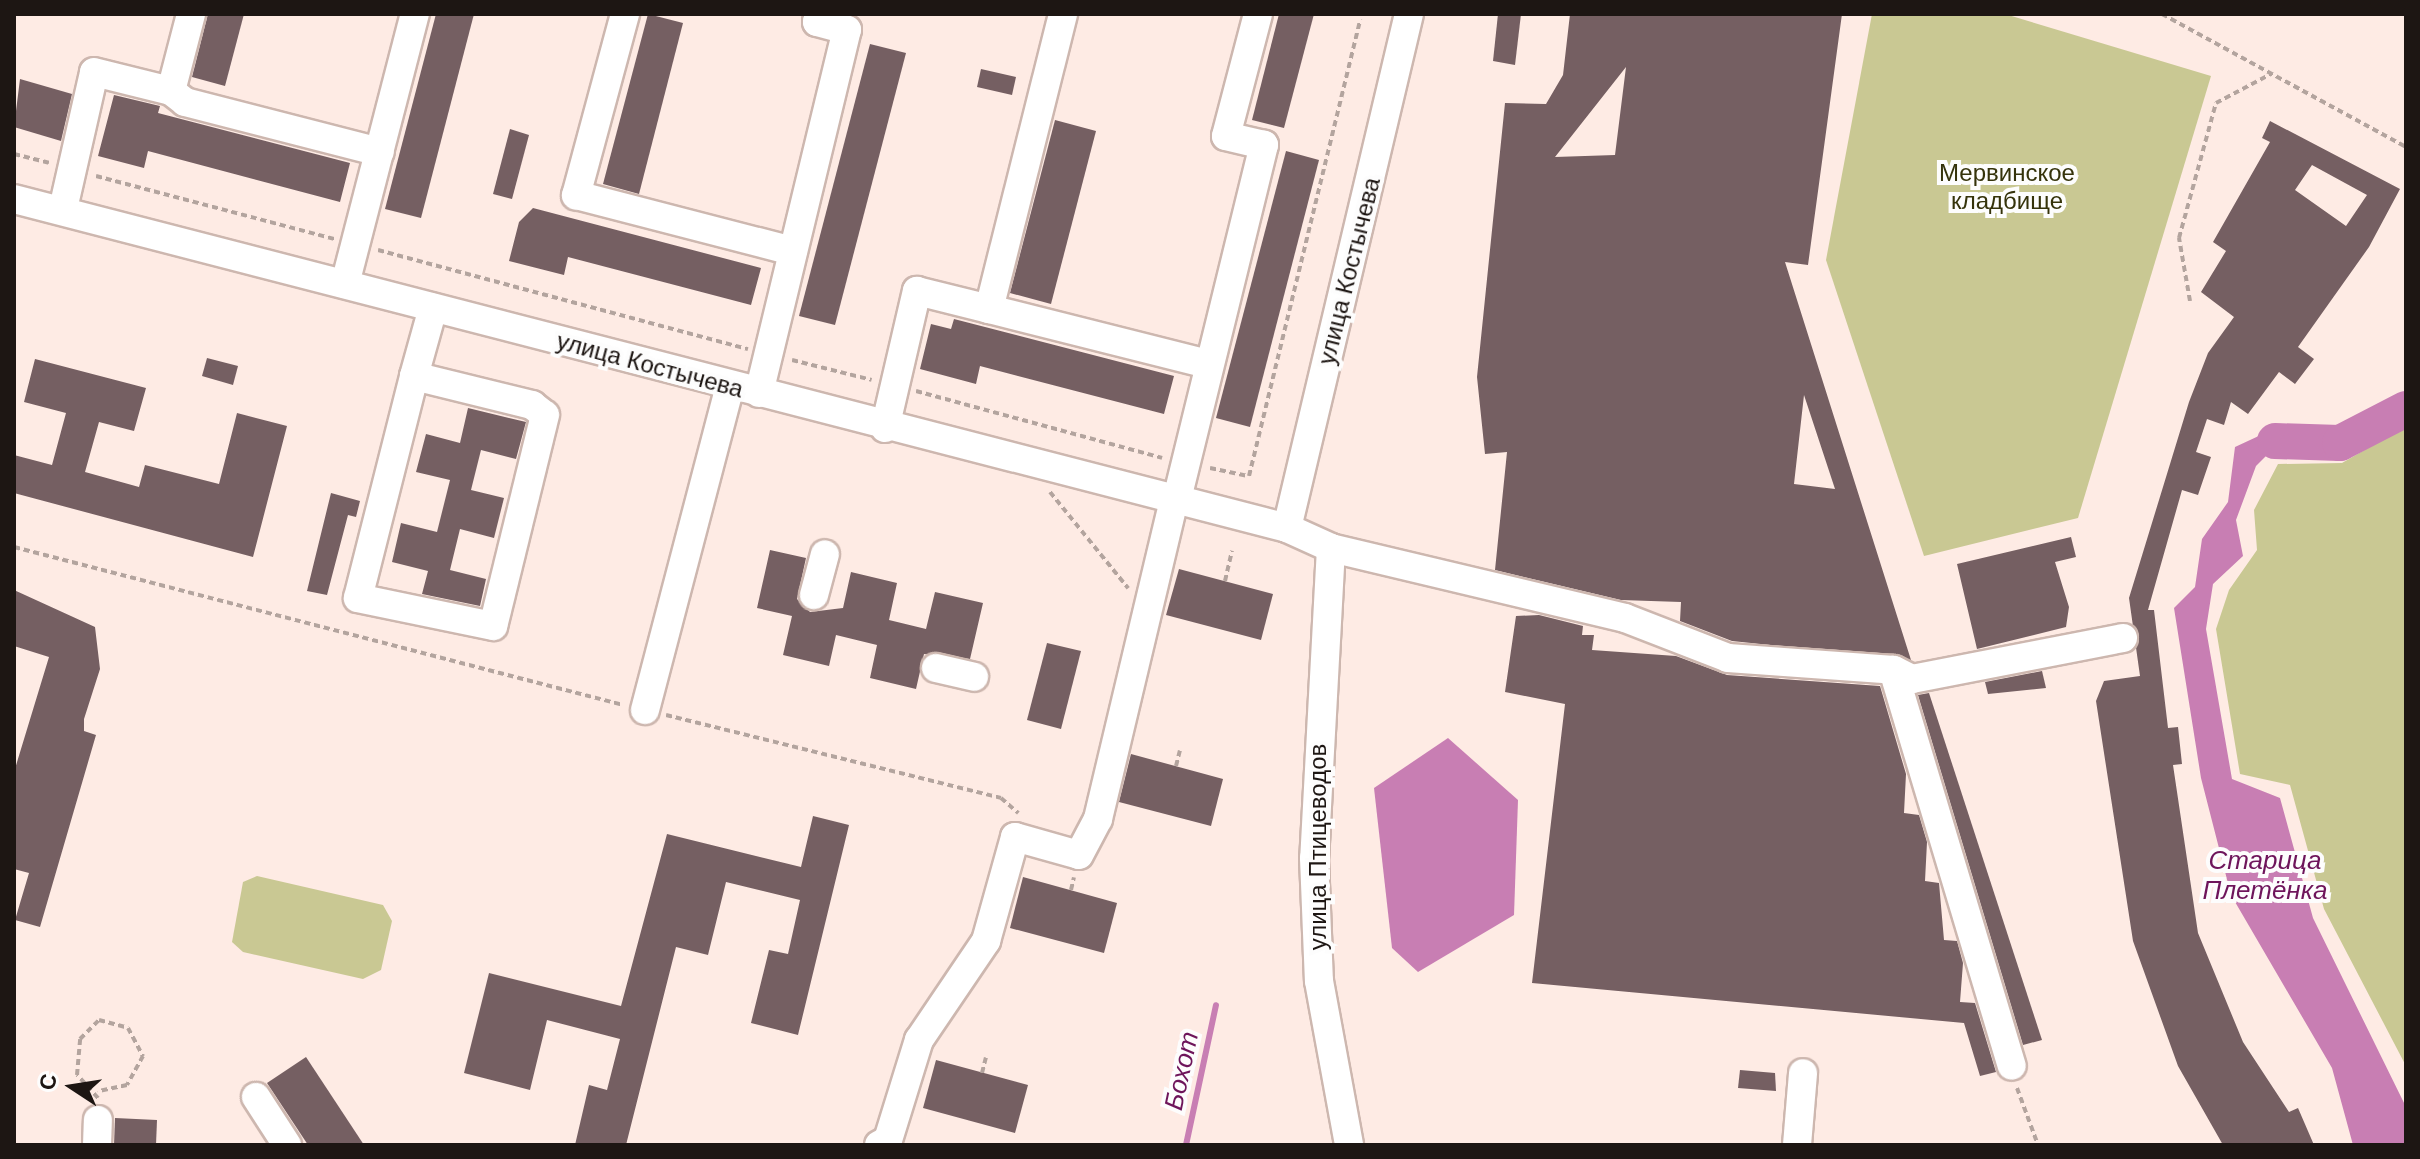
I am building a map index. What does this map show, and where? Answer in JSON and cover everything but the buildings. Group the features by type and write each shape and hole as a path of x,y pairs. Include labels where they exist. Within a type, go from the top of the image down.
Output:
{"street":[{"path":"171,91 191,14"},
{"path":"345,284 415,14"},
{"path":"625,14 576,195 793,251"},
{"path":"759,393 847,30 817,22 819,14"},
{"path":"989,309 1063,14"},
{"path":"879,1145 888,1140 919,1040 986,941 1015,837 1079,855 1098,819 1264,145 1226,136 1258,14"},
{"name":"улица Костычева","path":"1287,528 1409,14"},
{"path":"63,209 94,72 171,91 185,102 380,152"},
{"name":"улица Костычева","path":"14,199 63,209 1028,466 1287,528 1331,548 1625,618 1728,658 1893,670 1912,679 2123,638"},
{"path":"885,428 917,291 1208,364"},
{"path":"414,376 532,405 545,415 493,626 358,598 414,376 433,308"},
{"path":"645,710 730,386"},
{"name":"улица Птицеводов","path":"1331,548 1314,858 1319,981 1349,1145"},
{"path":"814,595 825,554"},
{"path":"936,668 974,677"},
{"path":"1893,670 2012,1066"},
{"path":"1797,1145 1803,1073"},
{"path":"256,1097 287,1145"}],"path":[{"path":"2162,14 2406,147"},
{"path":"14,154 1185,464 1249,476 1359,16"},
{"path":"2190,301 2179,238 2216,103 2271,74"},
{"path":"1028,466 1148,613"},
{"path":"14,547 645,710 1001,798 1021,815 1015,837"},
{"path":"1225,581 1232,551"},
{"path":"1176,766 1180,750"},
{"path":"99,1020 128,1028 143,1056 127,1085 98,1091 77,1075 80,1039 99,1020"},
{"path":"982,1073 986,1057"},
{"path":"2012,1066 2038,1145"},
{"path":"97,1133 98,1091"}],"green space":[{"name":"Мервинское кладбище","path":"1872,14 2005,14 2211,76 2078,518 1924,556 1826,260"},
{"path":"2406,426 2406,1066 2324,909 2290,785 2240,774 2216,629 2229,590 2257,550 2254,510 2278,464 2342,463"},
{"path":"257,876 383,905 392,921 381,970 363,979 243,952 232,942 243,882"}],"water":[{"name":"Старица Плетёнка","path":"2263,434 2279,443 2256,466 2236,520 2243,556 2213,584 2206,629 2232,779 2280,798 2313,918 2406,1107 2406,1145 2353,1145 2332,1068 2231,895 2201,778 2174,608 2195,587 2202,539 2228,502 2235,447"},
{"path":"1448,738 1518,800 1514,915 1418,972 1392,948 1374,788"}],"waterway":[{"name":"Старица Плетёнка","path":"2275,441 2340,443 2406,409"},
{"name":"Бохот","path":"1186,1145 1216,1005"}]}
